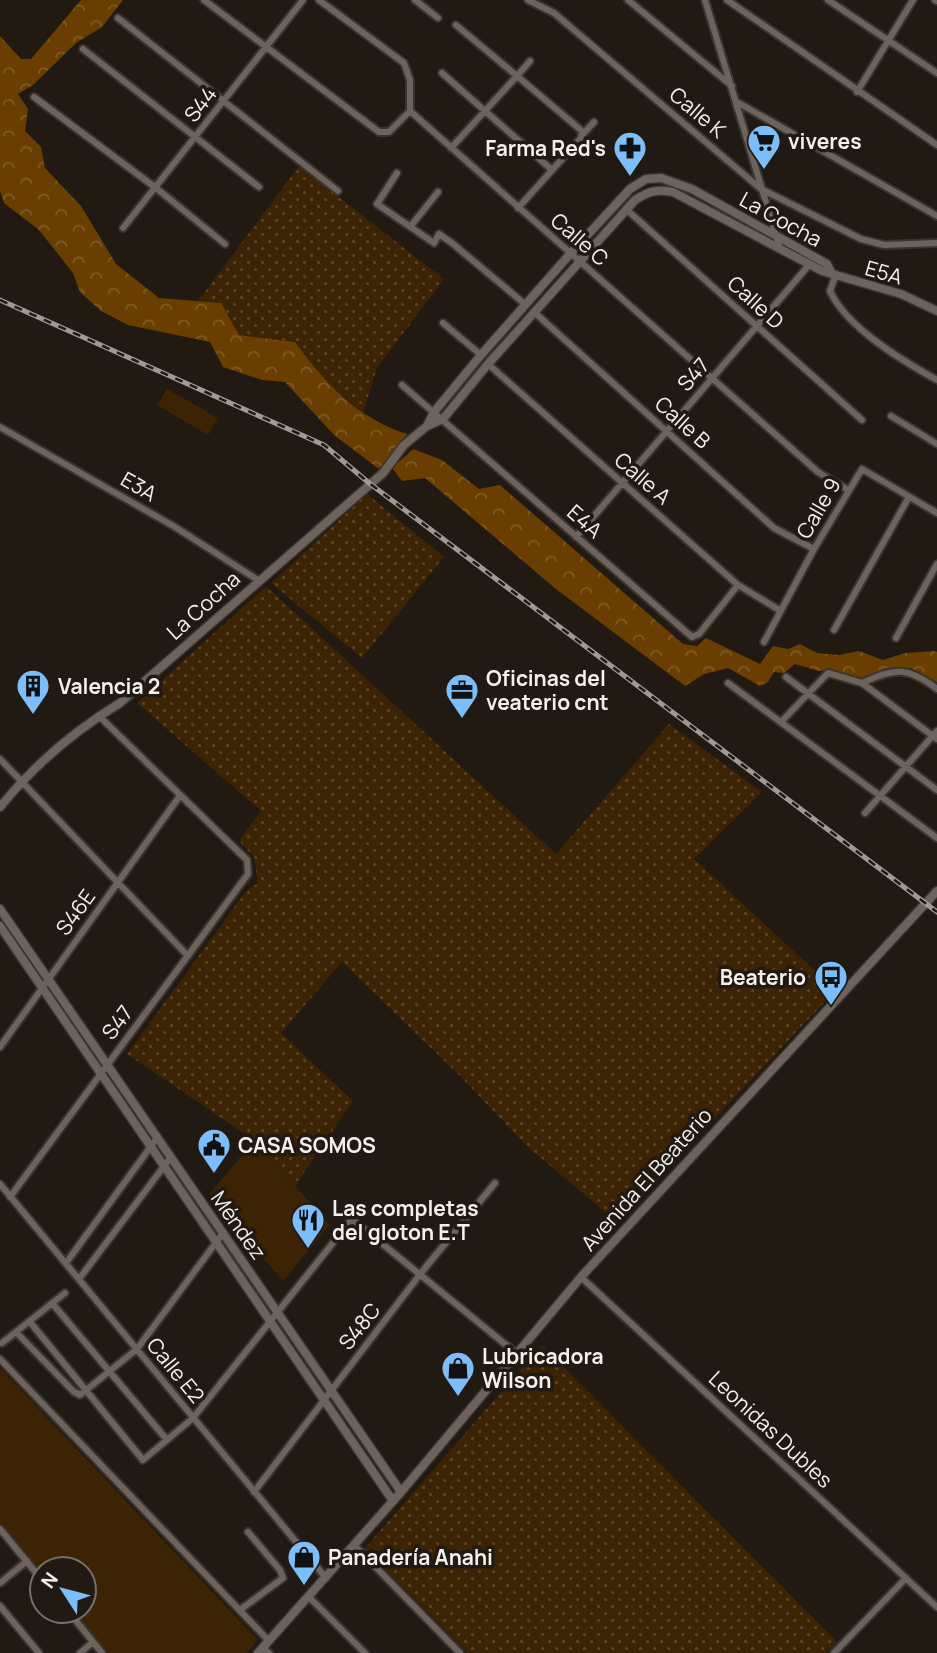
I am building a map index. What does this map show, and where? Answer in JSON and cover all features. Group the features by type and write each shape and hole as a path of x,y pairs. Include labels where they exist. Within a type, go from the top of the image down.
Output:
{"street":[{"path":"204,0 379,132 389,132 410,111 410,80 404,63 319,0"},
{"name":"S44","path":"123,228 303,0"},
{"path":"415,0 438,18"},
{"name":"Calle K","path":"528,0 554,13 761,189 861,239 884,245 937,243"},
{"path":"628,0 732,86"},
{"path":"705,0 780,249"},
{"path":"727,0 937,145"},
{"path":"736,8 742,0"},
{"path":"828,0 937,73"},
{"path":"857,92 913,0"},
{"path":"118,18 226,100 338,191"},
{"path":"456,24 583,134"},
{"path":"83,50 259,187"},
{"path":"451,148 530,61"},
{"path":"442,73 552,170"},
{"path":"34,97 156,188 225,244"},
{"name":"Calle K","path":"737,102 937,216"},
{"name":"Calle C","path":"410,111 818,472 848,489"},
{"path":"518,208 594,122"},
{"path":"397,173 377,204 434,243 439,234 526,305"},
{"name":"La Cocha","path":"428,426 434,412 481,355 570,254 630,188 646,179 660,178 692,189 827,264 834,273"},
{"name":"La Cocha","path":"0,807 21,782 76,731 120,703 388,467 395,453 428,426 443,419 534,312 627,210 646,193 657,189 673,192 809,265 834,273"},
{"path":"410,227 438,192"},
{"name":"Calle D","path":"627,210 862,420"},
{"name":"S47","path":"576,537 620,481 667,431 809,265"},
{"path":"834,273 830,291 846,314 902,361 937,380"},
{"name":"E5A","path":"834,273 927,305 937,311"},
{"path":"927,305 937,302"},
{"name":"Calle B","path":"534,312 774,528 814,550"},
{"path":"443,323 481,355"},
{"name":"Calle A","path":"488,364 738,585 781,611"},
{"name":"E4A","path":"402,384 692,637 699,634 738,585"},
{"path":"891,416 937,444"},
{"name":"E3A","path":"0,427 175,527 258,580"},
{"name":"Calle 9","path":"764,642 858,473 866,469 937,513"},
{"path":"834,631 909,497"},
{"path":"896,638 937,565"},
{"path":"862,683 897,670 910,672 937,689"},
{"path":"781,722 806,692 828,673 862,683 936,735 865,813"},
{"path":"786,677 937,790"},
{"path":"728,683 937,838"},
{"path":"99,716 179,797"},
{"path":"0,759 188,956"},
{"name":"S47","path":"10,1197 248,874 247,860 179,797"},
{"name":"S46E","path":"0,1047 179,797"},
{"name":"Avenida El Beaterio","path":"265,1649 581,1277 937,891"},
{"name":"Méndez","path":"0,909 401,1492"},
{"name":"Méndez","path":"0,926 393,1501"},
{"path":"66,1263 157,1138"},
{"path":"79,1279 171,1157"},
{"name":"S48C","path":"254,1492 421,1273 495,1183"},
{"name":"Calle E2","path":"0,1184 326,1578"},
{"path":"30,1322 141,1458 146,1459 193,1418 352,1219 516,1353"},
{"path":"16,1332 80,1395 136,1349 223,1233"},
{"name":"Leonidas Dubles","path":"581,1277 937,1607"},
{"path":"2,1343 65,1293"},
{"path":"52,1303 167,1440"},
{"path":"0,1359 240,1610 265,1649"},
{"path":"0,1529 27,1561 0,1583"},
{"path":"240,1610 283,1578 280,1570 248,1532"},
{"path":"355,1546 460,1653"},
{"path":"834,1653 906,1578"},
{"path":"310,1597 365,1653"},
{"path":"0,1606 39,1653"},
{"path":"79,1625 102,1653"},
{"path":"80,1653 93,1642"}],"shaded area":[{"path":"299,166 444,279 377,368 363,413 326,385 295,342 239,335 221,303 198,301"},
{"path":"167,389 218,418 208,435 157,405"},
{"path":"367,494 444,557 362,658 271,583"},
{"path":"266,586 556,854 669,724 762,792 694,859 836,990 617,1222 527,1146 459,1075 342,962 281,1033 353,1101 295,1186 254,1140 127,1054 246,891 258,883 254,857 239,841 261,811 137,703"},
{"path":"254,1140 330,1225 283,1281 209,1195"},
{"path":"542,1345 837,1642 826,1653 468,1653 365,1548"},
{"path":"0,1368 258,1640 247,1653 108,1653 85,1625 98,1625 98,1555 28,1557 0,1523"}],"green space":[{"path":"81,0 123,0 102,27 76,43 33,85 18,94 28,109 25,131 41,147 45,168 81,206 116,264 159,298 221,303 239,335 295,342 318,372 343,397 372,418 407,434 379,469 334,435 285,382 262,380 223,367 210,342 128,325 101,311 80,292 73,273 39,230 4,203 0,191 0,36 21,59 31,59"},
{"path":"413,449 442,460 479,489 500,485 683,644 697,646 706,638 760,664 773,646 788,649 800,644 817,653 839,655 859,651 883,660 905,653 934,651 937,652 937,682 911,668 887,668 860,679 833,670 819,671 795,664 784,673 774,672 768,682 760,686 728,668 704,674 685,686 556,589 425,478 402,481 392,468"}],"railway":[{"path":"0,300 324,445 369,483 937,912"}],"place":[{"name":"viveres","path":"764,171"},
{"name":"Farma Red's","path":"630,178"},
{"name":"Valencia 2","path":"33,716"},
{"name":"Oficinas del veaterio cnt","path":"462,720"},
{"name":"Beaterio","path":"831,1007"},
{"name":"CASA SOMOS","path":"214,1175"},
{"name":"Las completas del gloton E.T","path":"308,1250"},
{"name":"Lubricadora Wilson","path":"458,1398"},
{"name":"Panadería Anahi","path":"304,1587"}]}
